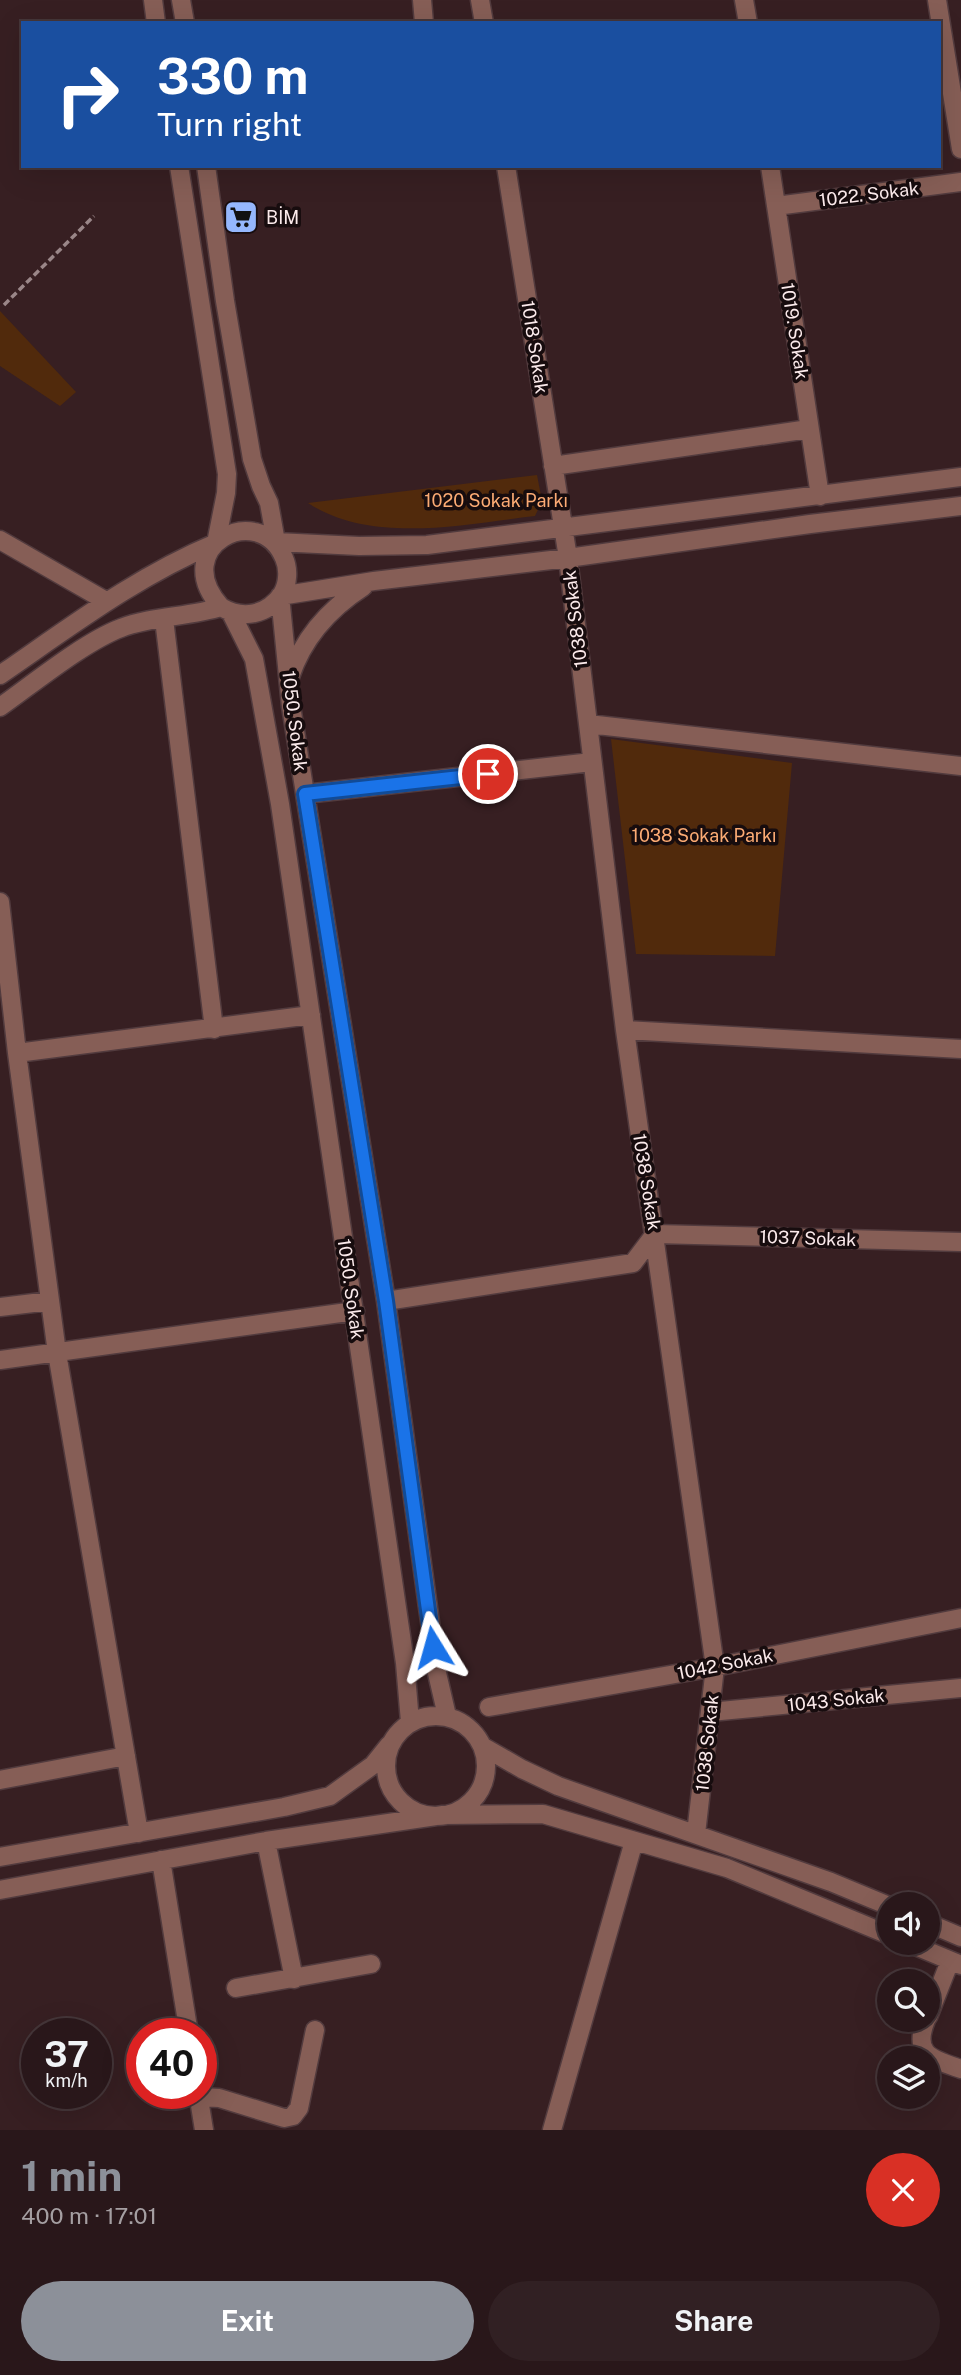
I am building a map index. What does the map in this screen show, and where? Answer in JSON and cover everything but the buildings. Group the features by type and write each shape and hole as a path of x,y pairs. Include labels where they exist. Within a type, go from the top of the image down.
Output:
{"street":[{"path":"153,0 156,21"},
{"path":"181,0 185,21"},
{"path":"422,0 424,21"},
{"path":"480,0 484,21"},
{"path":"744,0 748,21"},
{"path":"937,0 940,21"},
{"path":"941,25 961,149"},
{"path":"179,168 227,474 216,543 204,566 204,581 209,593 226,610"},
{"path":"0,707 92,644 121,628 226,610 255,614 267,609 285,589 288,575 286,562 276,542 270,503 252,459 225,301 206,168"},
{"name":"1018 Sokak","path":"506,168 563,528"},
{"name":"1019. Sokak","path":"770,168 820,496"},
{"name":"1022. Sokak","path":"776,206 961,182"},
{"path":"553,466 810,429"},
{"path":"0,675 106,601 156,570 216,543 229,534 243,531 257,532 276,542 359,546 427,545 961,477"},
{"path":"280,596 374,581 961,506"},
{"name":"1038 Sokak","path":"563,528 625,1030 715,1667 696,1834"},
{"path":"0,540 106,601"},
{"path":"289,681 295,664 315,629 346,598 374,581"},
{"name":"1050. Sokak","path":"280,596 305,794 386,1301 437,1674 447,1716"},
{"name":"1050. Sokak","path":"226,610 254,659 262,697 355,1311 405,1663 410,1722"},
{"path":"164,620 214,1029"},
{"path":"588,724 961,765"},
{"path":"305,794 592,762"},
{"path":"0,902 57,1353 139,1833"},
{"path":"17,1053 311,1015"},
{"path":"625,1030 961,1049"},
{"path":"386,1301 633,1263 655,1234"},
{"name":"1037 Sokak","path":"655,1234 961,1242"},
{"path":"0,1307 50,1301"},
{"path":"0,1360 355,1311"},
{"name":"1042 Sokak","path":"489,1707 715,1667 961,1618"},
{"name":"1043 Sokak","path":"710,1712 961,1688"},
{"path":"0,1857 284,1807 330,1796 373,1765 399,1731 410,1722 430,1715 447,1716 464,1723 477,1735 487,1766 484,1782 477,1796 465,1807 443,1815 266,1841 0,1890"},
{"path":"389,1745 385,1763 387,1780 394,1794 405,1806 419,1814 543,1814 727,1868 877,1931"},
{"path":"482,1746 558,1786 831,1882 877,1901"},
{"path":"0,1780 126,1756"},
{"path":"266,1841 294,1979"},
{"path":"552,2130 634,1841"},
{"path":"161,1860 186,2018"},
{"path":"940,1928 961,1937"},
{"path":"937,1955 956,1963 940,1993"},
{"path":"236,1988 371,1964"},
{"path":"217,2098 284,2118 293,2116 299,2108 315,2030"},
{"path":"922,2032 920,2044 927,2055 961,2069"},
{"path":"200,2109 204,2130"}],"path":[{"path":"4,305 94,216"}],"green space":[{"path":"0,311 76,392 60,406 0,366"},
{"name":"1020 Sokak Parkı","path":"537,475 542,501 535,516 479,523 389,528 360,524 333,516 308,503"},
{"name":"1038 Sokak Parkı","path":"611,739 792,763 775,956 636,954"}],"place":[{"name":"BİM","path":"241,217"}],"route":[{"path":"433,1647 386,1301 305,794 488,774"}]}
